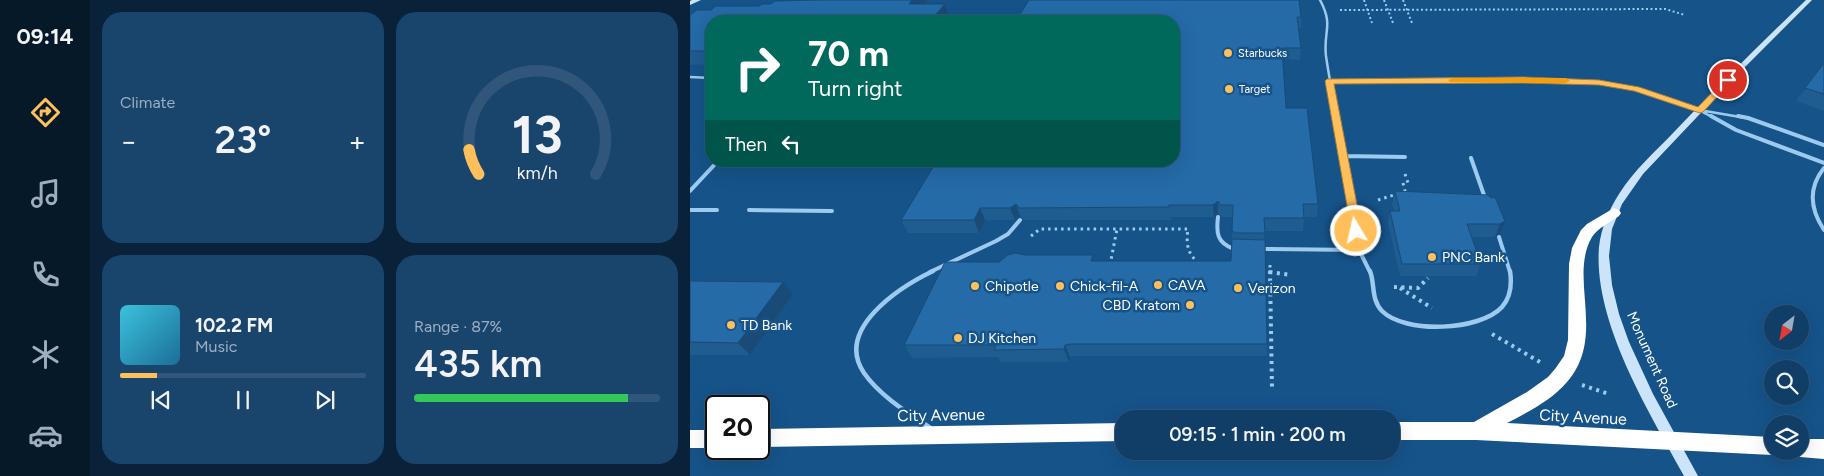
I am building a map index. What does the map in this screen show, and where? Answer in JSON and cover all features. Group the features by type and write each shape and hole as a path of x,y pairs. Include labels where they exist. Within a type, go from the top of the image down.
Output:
{"highway":[{"path":"1476,431 1536,395 1563,374 1574,354 1579,328 1577,275 1580,250 1586,234 1614,213"},
{"name":"City Avenue","path":"1400,431 1476,431 1764,446"},
{"name":"City Avenue","path":"770,438 1115,432"},
{"path":"690,439 705,439"},
{"path":"1809,448 1824,449"}],"street":[{"path":"690,3 698,0"},
{"name":"Monument Road","path":"1691,476 1635,369 1610,302 1604,254 1614,213 1628,187 1755,52 1808,0"}],"lane":[{"path":"1320,0 1326,10 1330,23 1325,49 1359,250 1371,274 1377,304 1384,313 1408,324 1429,326 1452,325 1481,321 1491,316 1508,298 1512,285 1510,271 1499,237"},
{"path":"690,77 705,78"},
{"path":"1330,81 1523,80 1599,82 1636,88 1700,110 1748,118 1824,145"},
{"path":"1700,110 1736,130 1824,163"},
{"path":"1344,156 1406,157"},
{"path":"1471,158 1488,207"},
{"path":"690,191 712,167"},
{"path":"1824,168 1817,176 1811,199 1814,212 1824,230"},
{"path":"690,210 717,210"},
{"path":"748,210 832,211"},
{"path":"1218,217 1216,234 1218,239 1227,247 1236,249"},
{"path":"940,434 914,417 870,380 859,364 855,346 863,325 880,305 902,288 996,242 1008,234 1020,220"},
{"path":"1252,249 1359,250"}],"path":[{"path":"1364,0 1372,23"},
{"path":"1384,0 1392,23"},
{"path":"1403,0 1412,23"},
{"path":"1340,10 1666,9 1685,15"},
{"path":"1378,200 1405,191 1403,183"},
{"path":"1028,238 1040,229 1188,229 1186,244 1193,259 1203,265"},
{"path":"1110,266 1117,229"},
{"path":"1270,264 1272,389"},
{"path":"1258,270 1291,275"},
{"path":"1394,287 1418,288 1428,278"},
{"path":"1400,288 1439,312"},
{"path":"1492,334 1540,362"},
{"path":"1582,385 1609,394"}],"building":[{"path":"912,0 909,4 945,4 935,15 705,15 705,51 690,51 690,15 697,10 711,10 716,6 759,6 771,4 775,1"},
{"name":"Target","path":"1029,0 1299,0 1301,17 1297,17 1301,48 1282,48 1286,108 1307,108 1318,204 1303,204 1304,218 1264,218 1265,233 1236,233 1232,231 1233,205 1221,205 1218,201 1213,205 1169,205 1169,207 1019,208 1016,204 1010,208 980,208 974,220 901,220 933,167 1180,167 1180,15 1020,15"},
{"path":"1824,63 1824,94 1805,88"},
{"name":"PNC Bank","path":"1395,191 1488,195 1491,198 1495,197 1505,221 1500,224 1467,224 1481,264 1402,264 1390,211 1400,211"},
{"path":"1232,239 1265,240 1267,344 1071,344 1065,345 1064,349 994,350 996,345 904,345 945,262 999,262 1008,255 1015,253 1025,255 1093,255 1091,261 1231,261"},
{"name":"TD Bank","path":"690,281 783,282 738,343 690,342"}],"slow traffic":[{"path":"1453,80 1566,81"}],"place":[{"name":"Starbucks","path":"1228,53"},
{"name":"Target","path":"1229,89"},
{"name":"PNC Bank","path":"1432,257"},
{"name":"CAVA","path":"1158,285"},
{"name":"Chipotle","path":"975,286"},
{"name":"Chick-fil-A","path":"1060,286"},
{"name":"Verizon","path":"1238,288"},
{"name":"CBD Kratom","path":"1190,305"},
{"name":"TD Bank","path":"731,325"},
{"name":"DJ Kitchen","path":"958,338"}],"route":[{"path":"1356,231 1330,81 1523,80 1599,82 1636,88 1700,110 1728,80"}]}
